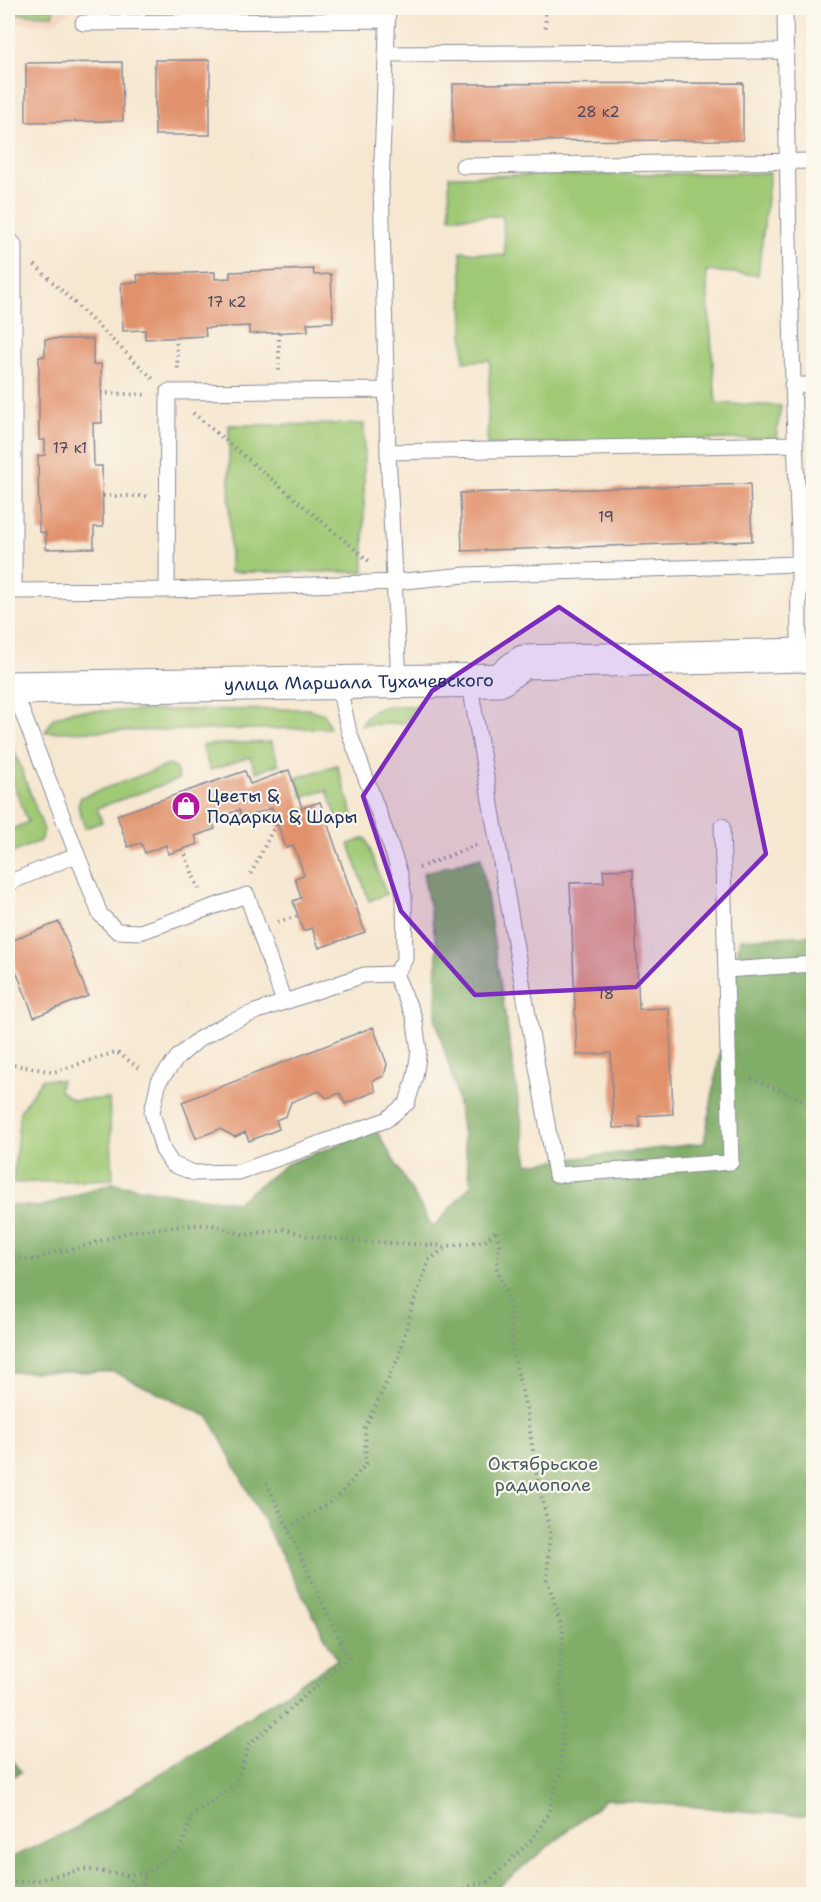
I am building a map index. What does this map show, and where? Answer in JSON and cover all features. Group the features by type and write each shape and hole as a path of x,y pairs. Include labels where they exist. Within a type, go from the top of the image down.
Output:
{"street":[{"name":"улица Маршала Тухачевского","path":"10,688 499,680 523,662 807,656"}],"lane":[{"path":"785,8 794,444 806,536 799,564 807,656"},
{"path":"83,23 388,14 381,184 388,452 399,682"},
{"path":"386,54 786,51"},
{"path":"464,166 813,161"},
{"path":"11,241 11,591 167,590 395,582 465,575 799,564"},
{"path":"792,385 813,385"},
{"path":"167,590 167,496 172,393 386,390"},
{"path":"388,452 794,444"},
{"path":"469,680 556,1175 731,1162 722,826"},
{"path":"338,683 349,732 400,874 404,896 405,959 395,974"},
{"path":"10,688 100,914 117,931 140,932 247,895 284,1002"},
{"path":"8,883 76,855"},
{"path":"726,970 813,964"},
{"path":"395,974 414,1017 419,1050 415,1077 407,1104 386,1120 238,1172 194,1173 172,1164 163,1150 153,1112 159,1080 178,1057 199,1039 226,1024 364,975 395,974"}],"path":[{"path":"11,241 172,393 395,582"},
{"path":"279,333 280,391"},
{"path":"172,393 176,337"},
{"path":"101,393 172,393"},
{"path":"103,496 167,496"},
{"path":"247,895 249,877 277,821"},
{"path":"400,874 482,843"},
{"path":"183,849 206,909"},
{"path":"8,1064 54,1072 116,1052 159,1080"},
{"path":"728,1068 813,1105"},
{"path":"8,1256 35,1260 55,1252 75,1249 132,1231 194,1225 213,1225 245,1235 285,1229 307,1236 354,1241 448,1246 485,1241 497,1230 498,1268 509,1304 513,1349 527,1413 537,1477 550,1532 547,1580 563,1629 561,1670 564,1713 560,1773 548,1814 533,1838 488,1882 467,1887 461,1894"},
{"path":"288,1528 336,1499 366,1464 365,1428 399,1356 412,1307 429,1260 448,1246"},
{"path":"8,1883 34,1881 83,1869 126,1875 145,1873 181,1848 192,1815 236,1785 249,1745 348,1658 265,1479"},
{"path":"143,1892 145,1873"},
{"path":"126,1875 143,1892"}],"highlighted area":[{"path":"559,607 740,730 766,854 636,987 475,995 401,911 363,796 432,691"}],"shaded area":[{"path":"8,8 72,8 72,10 53,23 8,23"}],"green space":[{"path":"13,8 53,8 53,15 13,14"},
{"path":"770,173 758,275 706,271 716,403 781,406 776,438 487,445 490,360 464,362 461,251 505,256 503,216 450,217 449,176"},
{"path":"364,424 364,572 230,572 229,425"},
{"path":"392,706 417,706 405,723 361,725 371,712 377,709"},
{"path":"309,709 324,714 330,728 45,732 53,718 71,711"},
{"path":"271,742 279,764 256,772 250,757 210,770 202,745"},
{"path":"8,747 13,747 44,830 40,841 12,853 8,842 8,831 28,822 8,770"},
{"path":"169,765 175,767 179,779 97,808 102,822 85,828 78,806 81,797"},
{"path":"337,765 354,818 339,823 327,790 303,797 296,778"},
{"path":"366,838 386,894 369,901 349,844"},
{"name":"Октябрьское радиополе","path":"481,857 528,1164 704,1143 740,939 813,935 813,1817 606,1799 490,1894 8,1894 8,1859 78,1827 337,1660 209,1417 114,1372 12,1372 8,1374 8,1205 40,1207 112,1183 237,1202 287,1164 376,1130 433,1228 471,1185 455,1086 436,1021 437,947 423,873"},
{"path":"42,1079 61,1080 59,1090 72,1100 109,1099 113,1179 13,1183 20,1111"},
{"path":"8,1755 21,1772 8,1779"}],"building":[{"path":"155,60 210,60 210,135 155,135"},
{"path":"122,62 123,121 26,122 26,63"},
{"path":"743,83 743,140 453,141 453,84"},
{"path":"313,269 314,275 331,274 333,322 307,323 308,331 249,334 249,326 205,328 206,336 145,339 145,330 123,331 121,283 138,282 137,275 215,272 215,279 230,278 230,272"},
{"path":"45,339 93,339 93,365 101,364 102,423 93,423 94,466 102,466 103,527 94,527 94,548 46,549 46,533 39,532 38,456 45,455 45,440 39,440 39,357 45,356"},
{"path":"750,484 752,541 462,551 460,493"},
{"path":"289,770 302,808 320,802 365,932 319,948 312,928 303,931 293,901 301,898 295,878 304,875 294,846 286,848 272,808 242,818 239,810 212,819 215,829 195,836 198,844 168,854 166,845 145,853 141,843 128,847 117,815 245,771 250,784"},
{"path":"633,869 639,1009 669,1008 673,1114 639,1116 640,1127 613,1128 611,1053 577,1055 570,883 604,882 603,870"},
{"path":"59,922 88,996 34,1017 8,950 8,942"},
{"path":"373,1027 387,1064 384,1076 372,1081 376,1091 345,1104 340,1093 327,1098 319,1091 291,1102 286,1116 276,1120 279,1129 249,1141 245,1132 235,1137 220,1129 196,1138 182,1102"}],"place":[{"name":"Цветы & Подарки & Шары","path":"186,806"}]}
